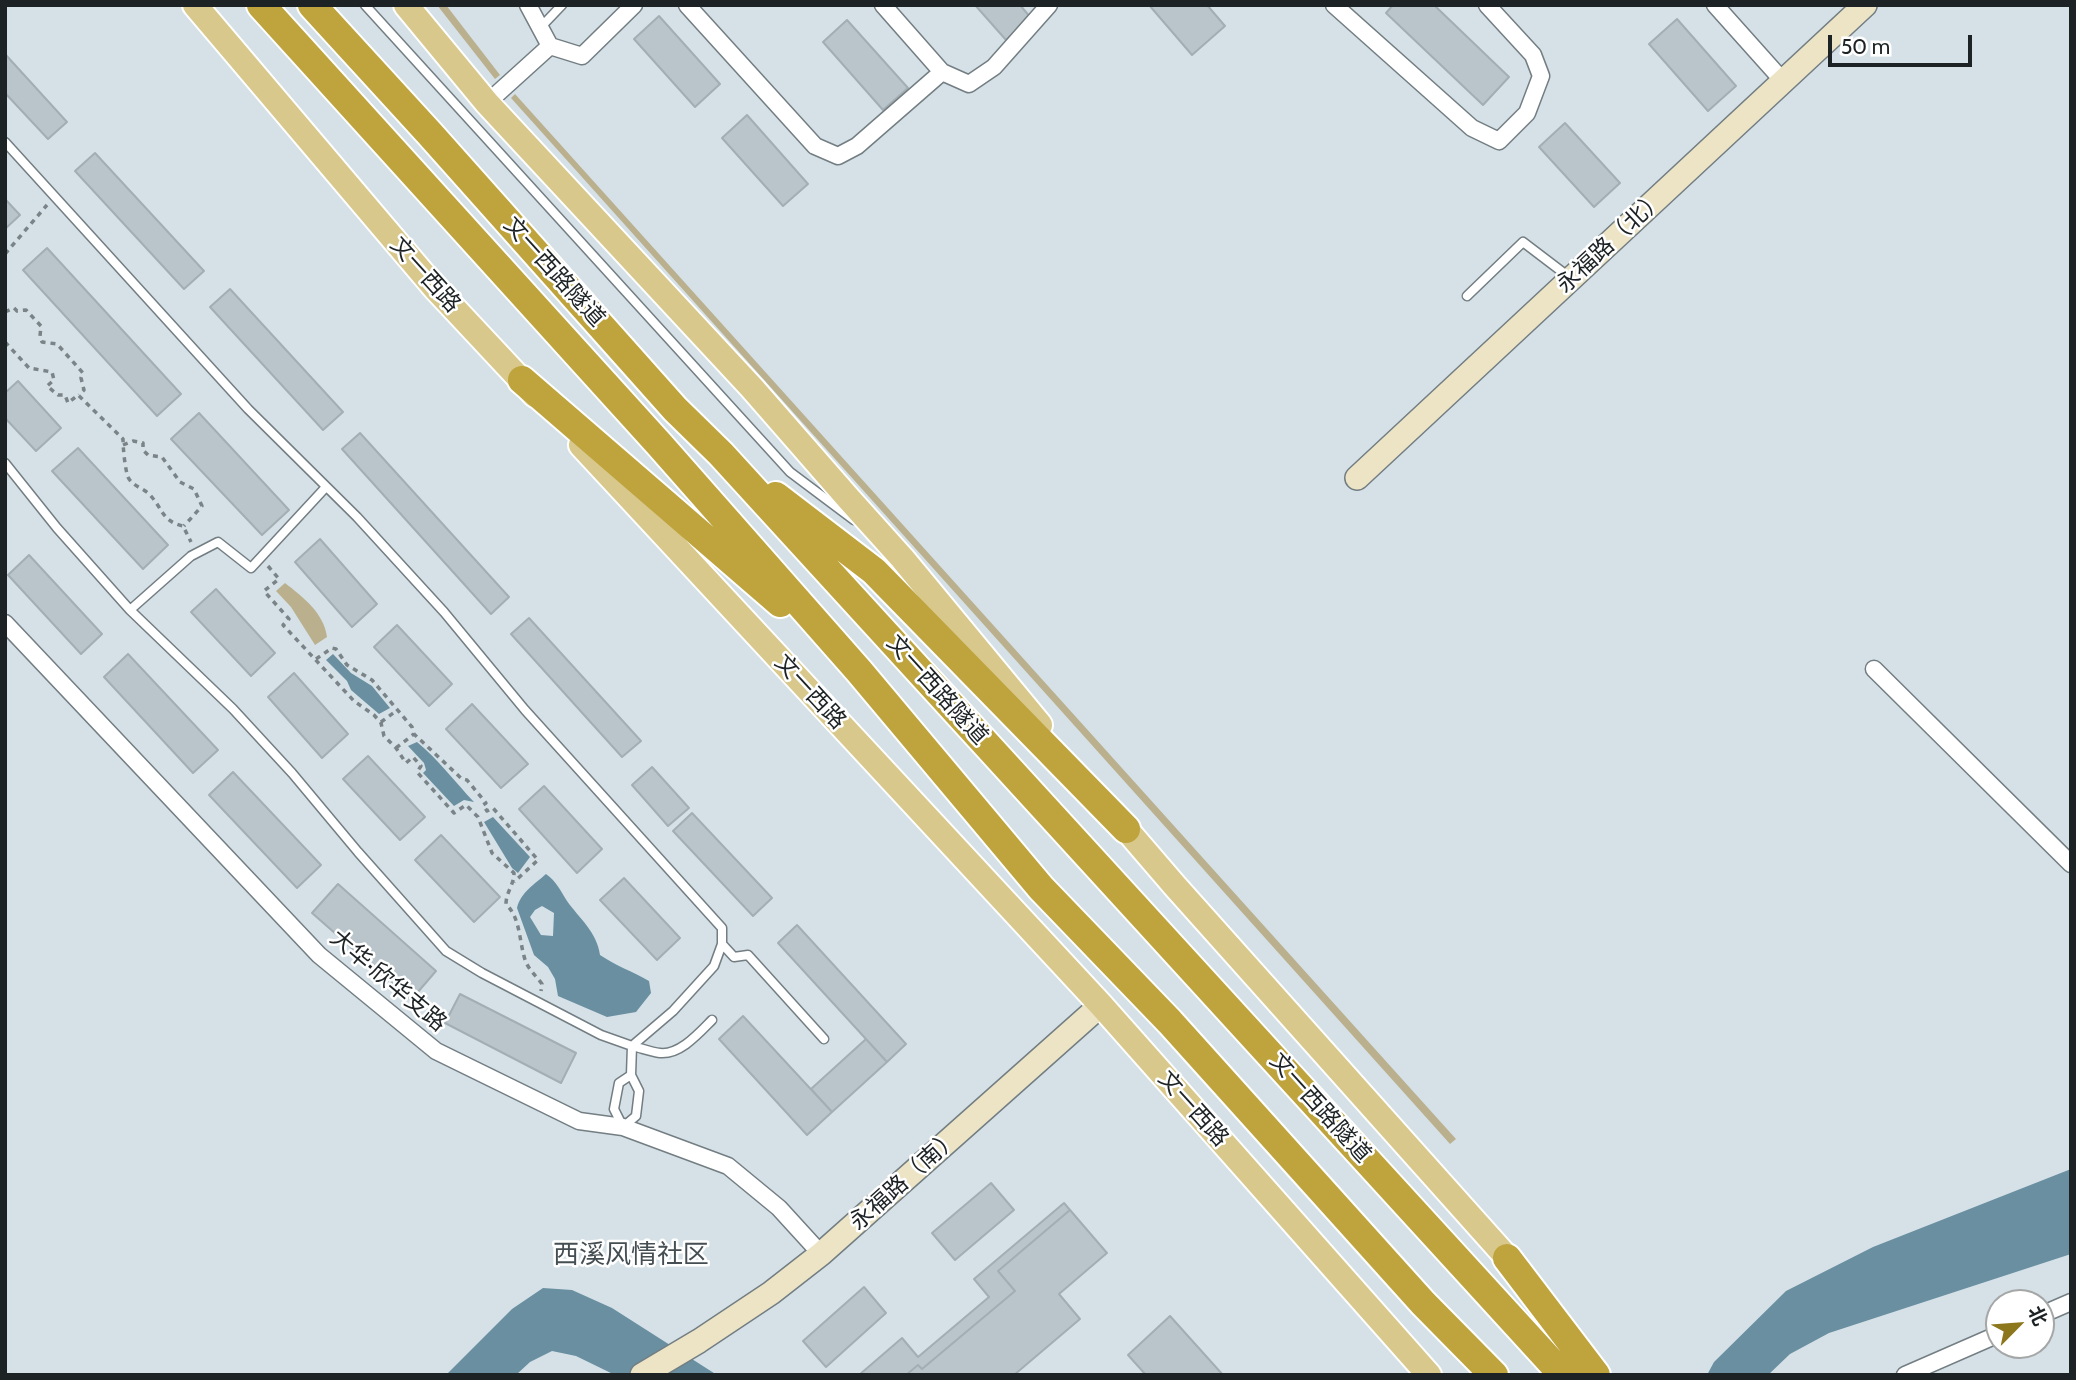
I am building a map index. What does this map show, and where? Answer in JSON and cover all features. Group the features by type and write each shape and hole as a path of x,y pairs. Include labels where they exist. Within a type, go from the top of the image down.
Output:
{"highway":[{"name":"文一西路隧道","path":"261,5 649,433 859,671 1041,888 1170,1023 1423,1303 1494,1375"},
{"name":"文一西路隧道","path":"312,5 675,409 721,454 1563,1375"},
{"path":"522,380 859,671"},
{"path":"721,454 874,571 1126,829"},
{"path":"1507,1258 1596,1375"},
{"path":"1423,1303 1483,1375"}],"main road":[{"name":"文一西路","path":"195,5 427,278 1101,1005 1429,1375"},
{"path":"406,5 487,103 752,387 902,558 1126,829 1611,1375"}],"street":[{"path":"528,5 550,46 582,56 634,5"},
{"path":"687,5 815,146 838,156 857,146 942,72"},
{"path":"883,5 942,72 968,84 995,67 1049,5"},
{"path":"1334,5 1472,128 1499,141 1527,113 1542,76 1532,55 1487,5"},
{"path":"1715,5 1783,81"},
{"name":"永福路（北）","path":"1357,478 1865,5"},
{"path":"487,103 550,46"},
{"name":"大华·欣华支路","path":"5,623 319,955 436,1051 579,1121 623,1127 728,1166 779,1208 821,1254"},
{"path":"1874,669 2071,864"},
{"name":"永福路（南）","path":"642,1375 771,1293 821,1254 1101,1005"},
{"path":"1905,1375 1985,1340"}],"lane":[{"path":"365,5 790,472 902,558"},
{"path":"540,27 562,5"},
{"path":"5,142 247,409 326,487 444,612 525,710 722,928 722,944 714,966 673,1011 632,1045 631,1075 639,1091 636,1116 623,1127 614,1109 619,1083 631,1075"},
{"path":"1466,296 1523,242 1572,278"},
{"path":"5,463 57,528 130,610 233,709 446,951 601,1035 662,1053 677,1049 695,1037 712,1020"},
{"path":"130,610 197,553 218,542 251,568 326,487"},
{"path":"722,944 734,957 748,954 824,1039"}],"path":[{"path":"5,254 54,196"},
{"path":"5,312 14,308 17,311 26,310 41,326 42,342 57,344 83,373 81,378 84,390 68,403 65,395 58,395 47,386 54,380 52,372 29,368 5,342"},
{"path":"77,396 123,439 128,477 138,489 147,491 163,516 174,524 183,526"},
{"path":"123,445 133,441 143,443 143,450 148,455 162,457 180,482 194,489 202,506 183,526"},
{"path":"183,526 197,553"},
{"path":"260,558 279,579 264,591 289,619 283,625 354,701 381,723 384,736 406,763 413,757 422,766 417,772 454,813 466,805 478,817 492,853 513,873 514,882"},
{"path":"316,659 331,648 336,649 347,665 372,680 412,727 414,734 462,779 467,780 486,803 483,806 487,811"},
{"path":"381,723 396,711"},
{"path":"396,748 414,734"},
{"path":"478,817 493,808 538,860 514,882 506,897 506,904 513,910 529,971 542,984 540,1004"}],"shaded area":[{"path":"437,5 446,5 500,75 495,79"},
{"path":"515,94 1456,1139 1450,1144 511,98"},
{"path":"285,583 305,600 322,620 327,637 315,645 291,607 276,591"}],"water":[{"path":"333,654 351,673 372,686 390,708 379,714 351,690 347,681 326,660"},
{"path":"417,742 474,802 464,800 454,806 423,773 426,770 424,763 408,746"},
{"path":"493,817 530,857 518,873 512,868 484,822"},
{"path":"546,874 556,883 591,932 600,955 649,981 651,993 636,1012 607,1017 558,996 555,979 548,967 534,955 517,908 525,893","holes":["542,906 554,913 553,936 541,935 530,917"]},
{"path":"2071,1169 2071,1254 1829,1333 1790,1354 1768,1375 1707,1375 1714,1362 1786,1291 1873,1247"},
{"path":"543,1288 572,1290 612,1308 717,1375 615,1375 576,1356 552,1351 530,1362 516,1375 446,1375 512,1309"}],"building":[{"path":"975,5 1020,5 1031,18 1006,40"},
{"path":"1149,5 1207,5 1225,26 1192,55"},
{"path":"1393,5 1434,5 1509,77 1483,105 1386,13"},
{"path":"659,16 720,84 695,107 634,39"},
{"path":"1677,19 1736,86 1708,111 1649,44"},
{"path":"847,20 908,88 883,110 823,42"},
{"path":"5,54 67,122 48,139 5,93"},
{"path":"747,115 808,184 783,206 722,138"},
{"path":"1565,123 1620,183 1594,207 1539,147"},
{"path":"95,153 204,271 184,289 75,171"},
{"path":"5,199 20,215 5,229"},
{"path":"47,248 181,394 157,416 23,270"},
{"path":"230,289 343,412 323,430 210,307"},
{"path":"18,381 61,428 36,451 5,418 5,393"},
{"path":"199,413 289,510 262,535 171,439"},
{"path":"360,433 509,597 491,614 342,449"},
{"path":"78,448 168,545 143,569 52,471"},
{"path":"320,539 377,604 352,627 295,562"},
{"path":"29,555 102,634 81,654 8,575"},
{"path":"216,589 275,653 251,676 191,612"},
{"path":"529,618 641,741 622,757 511,634"},
{"path":"397,625 452,684 429,706 374,647"},
{"path":"128,654 218,750 193,773 104,677"},
{"path":"294,673 348,734 322,758 268,697"},
{"path":"472,704 528,764 501,788 446,729"},
{"path":"368,756 425,817 400,840 343,779"},
{"path":"652,767 689,808 668,826 632,785"},
{"path":"233,772 321,865 297,888 209,795"},
{"path":"544,786 602,849 577,873 519,809"},
{"path":"692,813 772,898 753,916 673,831"},
{"path":"441,835 500,897 474,922 415,860"},
{"path":"624,878 680,938 657,960 600,900"},
{"path":"338,884 436,971 411,1000 312,913"},
{"path":"797,925 906,1044 887,1062 778,943"},
{"path":"460,994 576,1053 561,1083 445,1023"},
{"path":"743,1016 832,1112 807,1135 719,1039"},
{"path":"866,1039 887,1062 832,1112 811,1089"},
{"path":"991,1183 1014,1210 955,1260 932,1233"},
{"path":"1064,1203 1070,1210 998,1271 1015,1291 922,1369 918,1365 906,1375 859,1375 902,1338 918,1357 989,1297 974,1279"},
{"path":"1070,1210 1107,1253 1059,1294 1080,1319 1014,1375 906,1375 918,1365 922,1369 1015,1291 998,1271"},
{"path":"864,1287 886,1313 826,1367 803,1341"},
{"path":"1170,1316 1223,1375 1146,1375 1128,1355"}],"district":[{"name":"西溪风情社区","path":"631,1255"}]}
